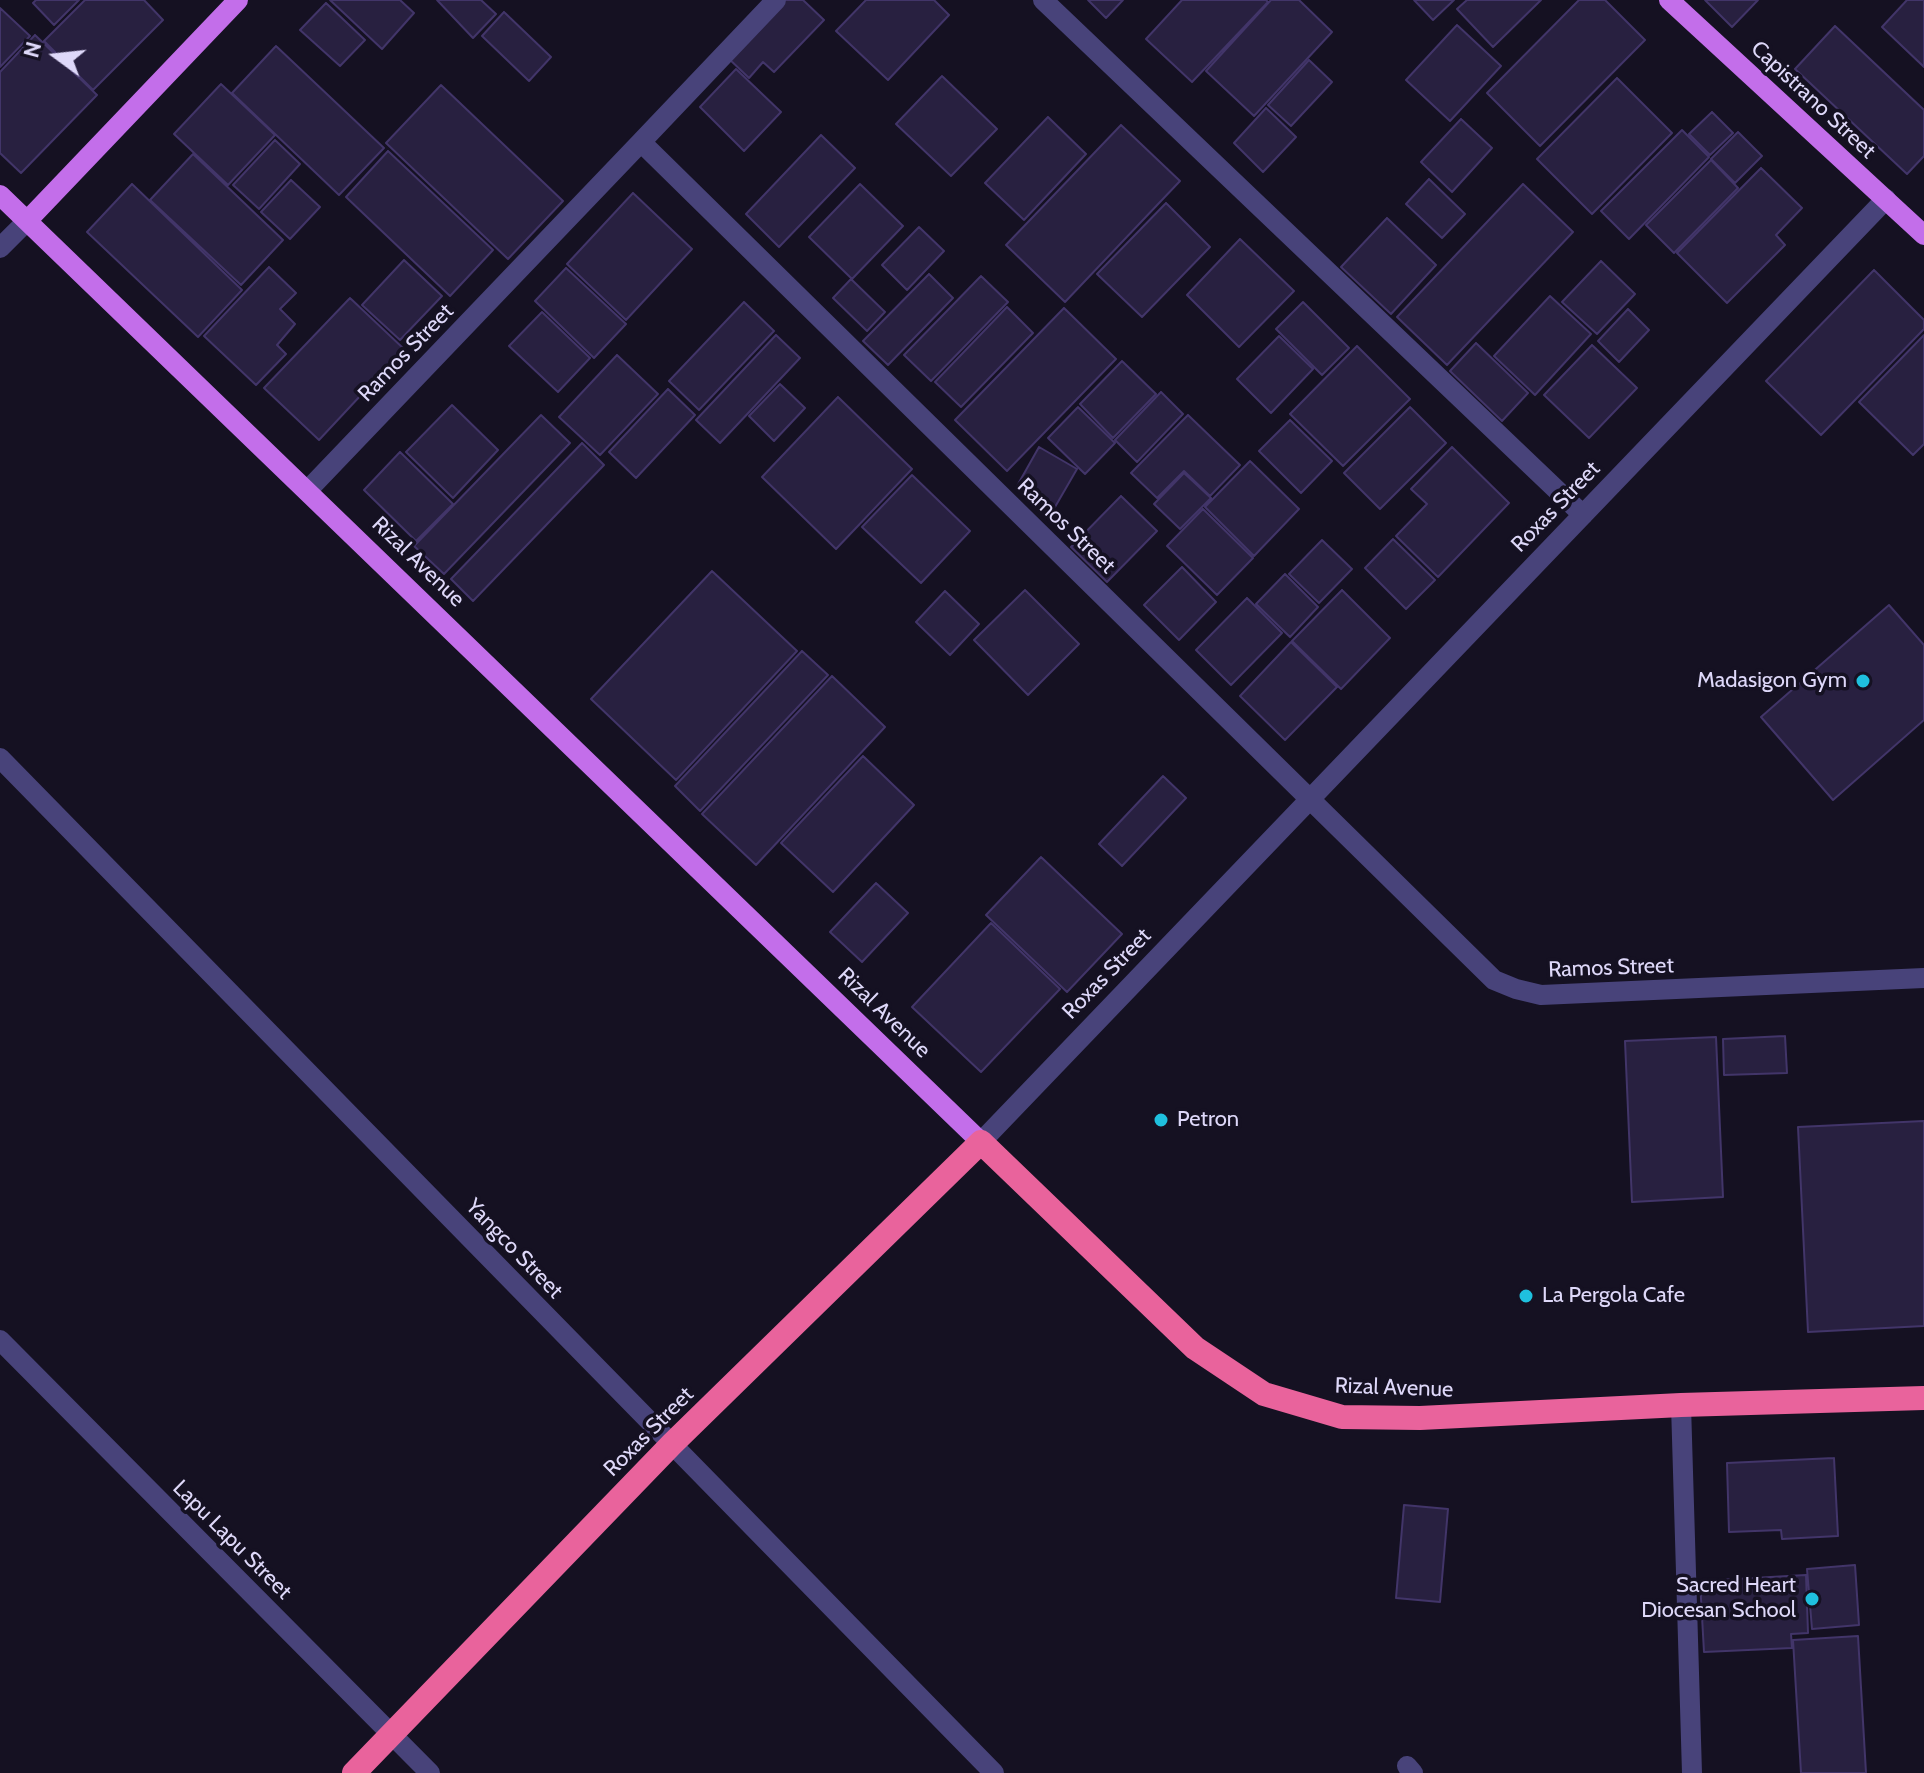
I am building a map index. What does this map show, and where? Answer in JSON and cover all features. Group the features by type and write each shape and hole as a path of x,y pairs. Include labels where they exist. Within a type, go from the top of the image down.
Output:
{"highway":[{"name":"Rizal Avenue","path":"981,1142 1195,1348 1264,1394 1342,1417 1420,1418 1681,1405 1924,1398"},
{"name":"Roxas Street","path":"354,1773 672,1444 981,1142"}],"main road":[{"path":"27,221 238,0"},
{"name":"Capistrano Street","path":"1669,0 1924,235"},
{"name":"Rizal Avenue","path":"0,195 981,1142"}],"street":[{"path":"641,142 776,0"},
{"path":"1043,0 1583,515"},
{"name":"Ramos Street","path":"307,491 641,142 1494,980 1541,995 1924,978"},
{"name":"Roxas Street","path":"981,1142 1886,199"},
{"path":"0,248 27,221"},
{"name":"Yangco Street","path":"0,758 994,1773"},
{"name":"Lapu Lapu Street","path":"0,1340 430,1773"},
{"path":"1681,1405 1692,1773"}],"building":[{"path":"36,0 79,0 54,25 33,3"},
{"path":"85,0 144,0 163,20 93,90 44,41"},
{"path":"330,0 400,0 414,13 382,49"},
{"path":"437,0 481,0 496,14 473,38"},
{"path":"780,0 803,0 824,20 774,72 763,62 749,78 726,56"},
{"path":"866,0 934,0 949,15 888,80 836,31"},
{"path":"1088,0 1123,0 1106,18"},
{"path":"1182,0 1268,2 1192,82 1146,39"},
{"path":"1271,0 1299,0 1332,32 1254,116 1206,71"},
{"path":"1414,0 1454,0 1433,20"},
{"path":"1467,0 1541,0 1493,47 1457,9"},
{"path":"1579,0 1605,0 1645,40 1540,146 1487,93"},
{"path":"1705,0 1758,0 1732,27"},
{"path":"1907,0 1924,0 1924,67 1882,27"},
{"path":"326,3 365,40 340,66 300,30"},
{"path":"0,8 30,36 0,67"},
{"path":"504,12 551,57 529,81 482,36"},
{"path":"1457,25 1501,66 1450,121 1406,80"},
{"path":"1835,26 1924,110 1924,156 1907,174 1795,69"},
{"path":"35,35 97,95 21,173 0,153 0,72"},
{"path":"276,46 384,148 339,195 232,93"},
{"path":"1309,60 1332,82 1291,126 1268,105"},
{"path":"736,69 781,112 744,151 700,107"},
{"path":"942,76 997,129 951,176 896,124"},
{"path":"1617,78 1672,133 1592,214 1537,159"},
{"path":"221,84 275,135 228,185 174,134"},
{"path":"441,85 563,201 508,259 386,143"},
{"path":"1266,108 1296,137 1263,172 1234,143"},
{"path":"1712,112 1733,133 1710,155 1689,134"},
{"path":"1048,117 1086,154 1024,220 985,183"},
{"path":"1461,119 1492,148 1452,192 1421,162"},
{"path":"1121,125 1180,181 1065,302 1006,245"},
{"path":"1682,130 1709,157 1629,239 1601,211"},
{"path":"1738,132 1762,156 1735,183 1711,159"},
{"path":"821,135 855,168 779,247 746,214"},
{"path":"275,140 300,164 259,209 233,185"},
{"path":"388,151 493,250 450,296 346,197"},
{"path":"193,154 283,240 241,285 150,200"},
{"path":"1711,160 1738,188 1674,253 1646,225"},
{"path":"1761,168 1802,208 1776,235 1785,245 1727,303 1677,253"},
{"path":"1429,179 1465,214 1442,238 1406,204"},
{"path":"291,180 320,207 290,239 261,212"},
{"path":"132,184 242,290 198,337 87,232"},
{"path":"860,184 903,226 852,279 809,237"},
{"path":"1523,184 1573,232 1447,365 1397,317"},
{"path":"633,193 692,249 626,320 567,264"},
{"path":"1166,203 1210,247 1142,317 1097,274"},
{"path":"1387,218 1436,265 1391,314 1341,267"},
{"path":"919,227 944,251 907,290 882,265"},
{"path":"1240,239 1294,291 1239,347 1187,295"},
{"path":"404,260 442,296 400,340 362,305"},
{"path":"1601,261 1635,294 1597,334 1562,302"},
{"path":"269,267 296,293 280,309 295,324 277,345 286,354 256,385 204,336"},
{"path":"566,268 626,324 594,358 535,301"},
{"path":"1874,270 1924,320 1924,329 1821,435 1766,381"},
{"path":"929,274 953,298 888,365 863,341"},
{"path":"981,276 1008,302 931,381 904,355"},
{"path":"851,279 885,312 867,331 833,298"},
{"path":"1550,296 1591,334 1535,395 1494,356"},
{"path":"350,298 404,349 319,440 264,388"},
{"path":"744,302 774,331 699,410 669,381"},
{"path":"1303,302 1349,348 1322,375 1276,329"},
{"path":"1007,307 1033,333 961,407 935,382"},
{"path":"1064,308 1116,359 1007,471 955,420"},
{"path":"1628,309 1649,330 1619,362 1598,341"},
{"path":"542,312 590,358 558,392 509,346"},
{"path":"776,335 800,358 720,443 696,420"},
{"path":"1924,335 1924,444 1913,455 1859,402"},
{"path":"1279,336 1313,369 1271,413 1237,379"},
{"path":"1476,343 1528,393 1502,421 1450,371"},
{"path":"1592,345 1637,388 1589,438 1544,395"},
{"path":"1357,346 1410,399 1343,466 1290,414"},
{"path":"617,355 658,394 600,455 559,417"},
{"path":"1122,361 1156,394 1113,438 1080,404"},
{"path":"780,384 805,408 774,441 749,416"},
{"path":"668,389 695,415 636,478 609,452"},
{"path":"1161,392 1183,414 1137,462 1115,440"},
{"path":"838,397 912,469 836,549 762,477"},
{"path":"452,405 498,450 453,498 406,452"},
{"path":"1078,407 1115,443 1085,474 1048,438"},
{"path":"1410,407 1446,443 1380,509 1344,473"},
{"path":"541,415 570,443 444,574 414,546"},
{"path":"1188,415 1240,465 1210,496 1184,471 1157,498 1131,473"},
{"path":"1290,420 1332,461 1301,493 1259,451"},
{"path":"582,443 604,465 473,601 451,579"},
{"path":"1039,447 1077,469 1055,507 1017,486"},
{"path":"1452,447 1509,503 1438,577 1396,536 1427,504 1411,489"},
{"path":"400,452 453,504 416,541 364,490"},
{"path":"1250,461 1299,509 1254,556 1205,507"},
{"path":"1184,473 1211,498 1180,529 1154,504"},
{"path":"912,475 970,531 921,583 862,527"},
{"path":"1121,496 1157,531 1107,582 1071,547"},
{"path":"1203,509 1253,558 1217,595 1167,546"},
{"path":"1393,539 1435,580 1406,609 1365,568"},
{"path":"1322,540 1352,569 1319,603 1289,574"},
{"path":"1182,567 1216,602 1179,640 1144,605"},
{"path":"712,571 797,651 676,780 591,699"},
{"path":"1285,574 1318,607 1290,637 1256,604"},
{"path":"1025,590 1079,644 1028,695 974,640"},
{"path":"1342,590 1390,638 1341,689 1292,641"},
{"path":"945,591 979,624 950,655 916,622"},
{"path":"1247,598 1282,633 1231,685 1196,650"},
{"name":"Madasigon Gym","path":"1889,605 1924,645 1924,720 1833,800 1761,717"},
{"path":"1291,642 1337,687 1285,740 1240,696"},
{"path":"802,651 828,675 700,811 675,786"},
{"path":"832,676 885,727 756,865 702,814"},
{"path":"863,756 914,805 833,892 781,843"},
{"path":"1163,776 1186,798 1122,866 1099,844"},
{"path":"1041,857 1122,934 1067,992 986,915"},
{"path":"876,883 908,913 862,962 830,932"},
{"path":"991,923 1060,989 981,1072 912,1007"},
{"path":"1785,1036 1787,1073 1724,1075 1723,1039"},
{"path":"1716,1037 1723,1197 1632,1202 1625,1041"},
{"path":"1924,1121 1924,1326 1808,1332 1798,1127"},
{"path":"1834,1458 1838,1536 1782,1539 1781,1530 1729,1532 1727,1463"},
{"path":"1404,1505 1448,1509 1440,1602 1396,1598"},
{"path":"1855,1565 1859,1625 1812,1629 1807,1569"},
{"path":"1806,1575 1808,1633 1791,1634 1792,1648 1704,1652 1700,1581"},
{"path":"1858,1636 1866,1773 1801,1773 1793,1640"}],"place":[{"name":"Madasigon Gym","path":"1863,681"},
{"name":"Petron","path":"1161,1120"},
{"name":"La Pergola Cafe","path":"1526,1296"},
{"name":"Sacred Heart Diocesan School","path":"1812,1599"}]}
